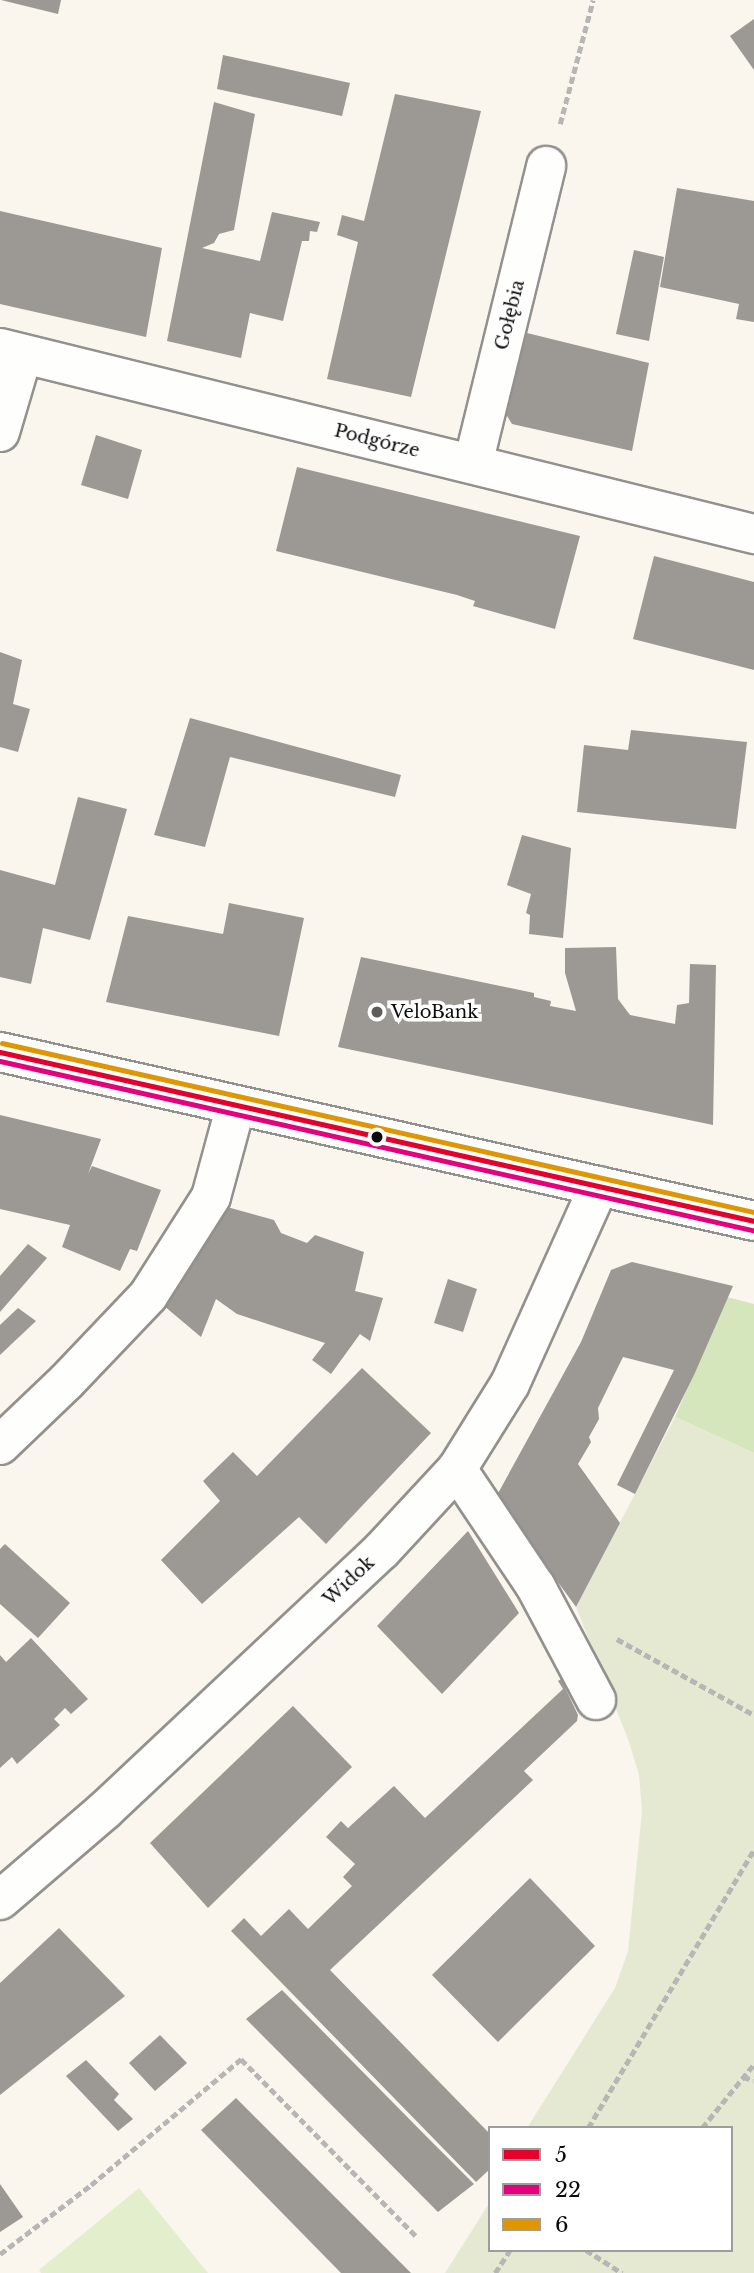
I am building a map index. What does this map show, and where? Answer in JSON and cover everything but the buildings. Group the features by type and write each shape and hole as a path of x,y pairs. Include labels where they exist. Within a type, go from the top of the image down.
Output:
{"street":[{"name":"Gołębia","path":"473,464 546,166"},
{"name":"Podgórze","path":"11,351 754,534"},
{"path":"0,432 11,351"},
{"path":"0,1052 754,1221"},
{"path":"0,1445 66,1382 148,1296 211,1197 236,1105"},
{"name":"Widok","path":"0,1900 106,1810 371,1561 457,1469 510,1384 599,1186"},
{"path":"457,1469 536,1587 596,1700"}],"path":[{"path":"546,166 572,88 593,0"},
{"path":"605,1636 629,1643 754,1715"},
{"path":"589,2126 754,1849"},
{"path":"0,2254 91,2185 241,2059 416,2236"},
{"path":"704,2126 754,2064"},
{"path":"743,2077 754,2080"},
{"path":"495,2273 509,2252"},
{"path":"595,2253 622,2273"}],"green space":[{"path":"727,1297 754,1304 754,1453 675,1417"},
{"path":"675,1417 754,1453 754,2273 445,2273 488,2205 488,2252 733,2252 733,2126 528,2126 615,1988 628,1951 642,1811 639,1775 629,1742 576,1607"},
{"path":"139,2188 208,2273 41,2273 39,2270"}],"transit line":[{"name":"6","path":"2,1043 754,1212"},
{"name":"5","path":"0,1052 754,1221"},
{"name":"22","path":"0,1061 752,1230"}],"place":[{"name":"VeloBank","path":"377,1012"}]}
